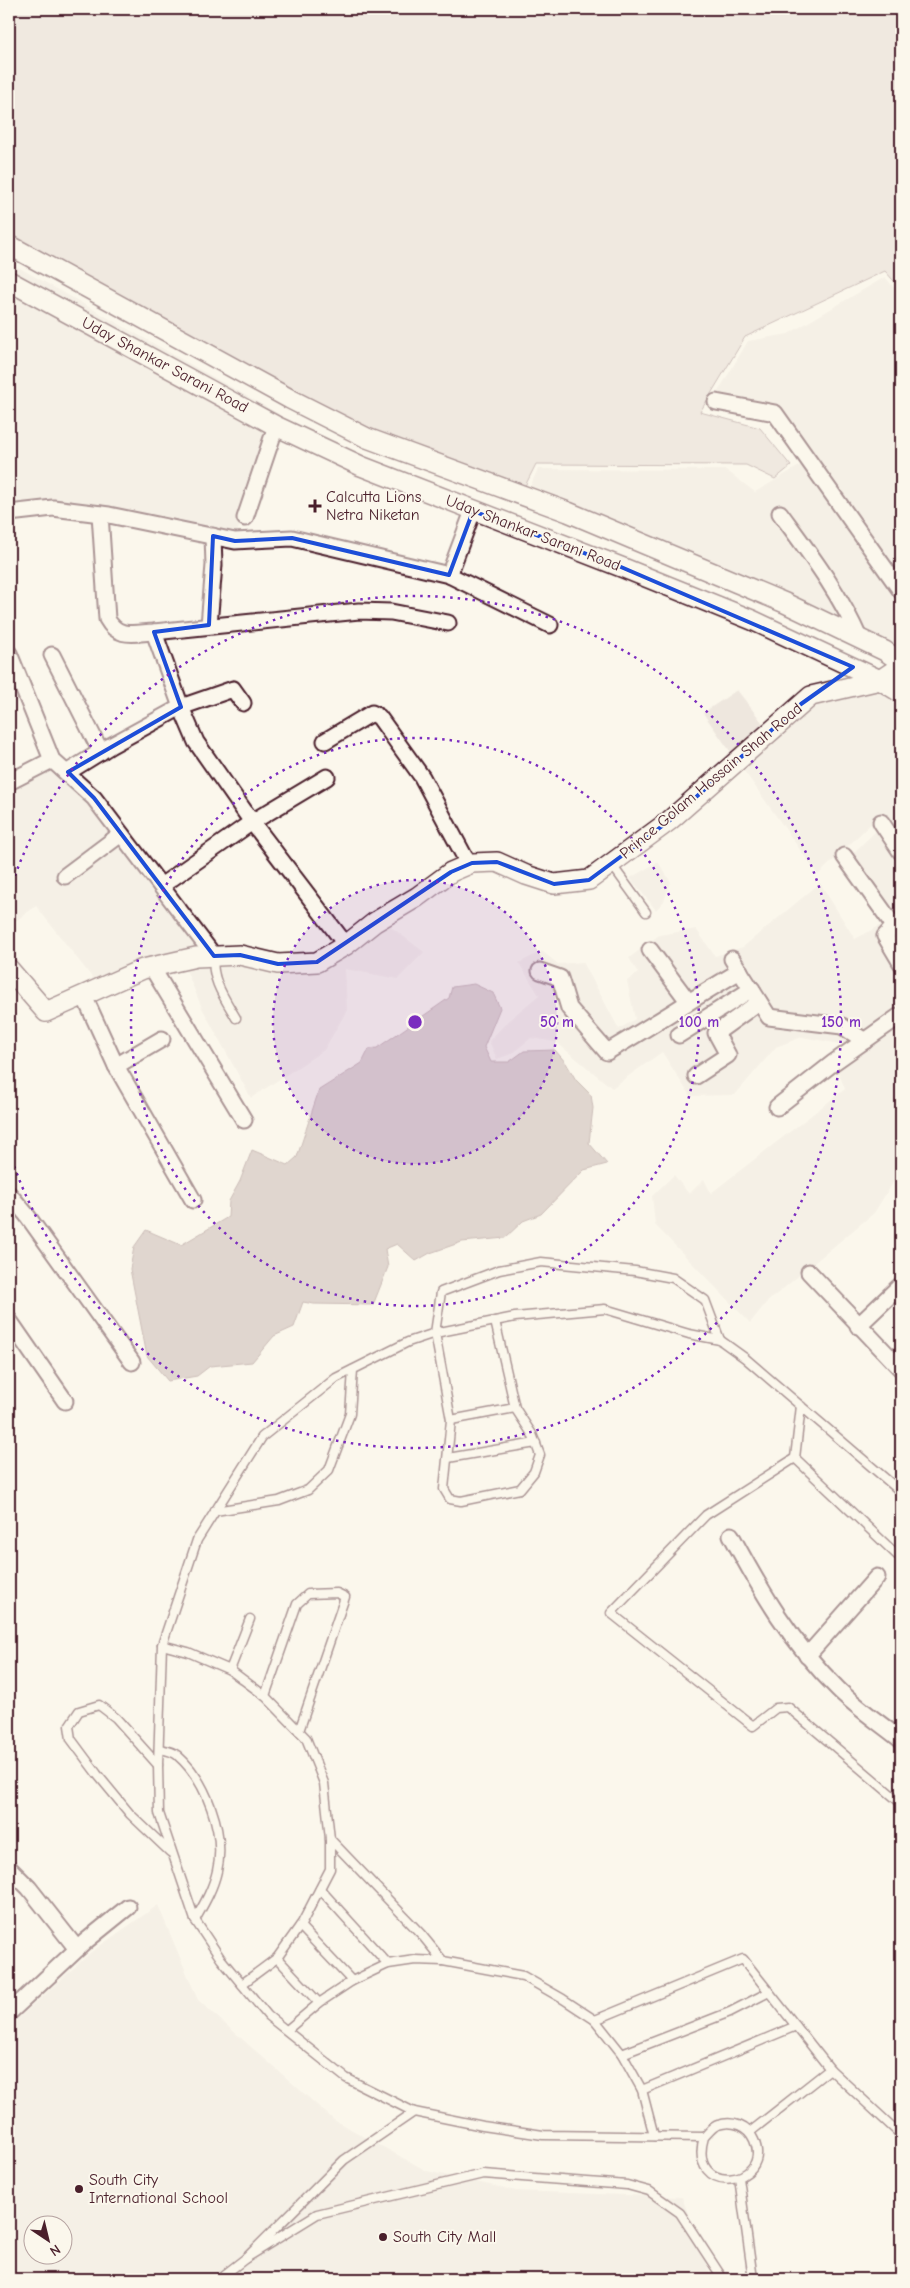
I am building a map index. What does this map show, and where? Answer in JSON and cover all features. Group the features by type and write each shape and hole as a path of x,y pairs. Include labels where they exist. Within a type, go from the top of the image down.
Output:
{"street":[{"name":"Uday Shankar Sarani Road","path":"9,245 290,399 367,438 568,512 786,603 884,651 901,662"},
{"name":"Uday Shankar Sarani Road","path":"9,281 276,426 361,466 621,566 752,620 880,680 901,693"},
{"path":"716,402 775,413 901,591"},
{"path":"245,518 276,426"},
{"path":"9,512 53,508 100,514 236,541 292,538 449,575 550,625"},
{"path":"449,575 474,511"},
{"path":"780,513 835,590 848,612 860,640"},
{"path":"100,514 107,619 113,628 122,633 154,632 359,611 391,612 448,623"},
{"path":"209,625 214,565 213,536"},
{"path":"154,632 181,708 196,742 252,822 346,945"},
{"path":"811,696 853,667 901,642"},
{"path":"9,653 52,760 68,772 94,798 214,956"},
{"path":"52,655 101,752"},
{"path":"880,680 901,666"},
{"name":"Prince Golam Hossain Shah Road","path":"9,969 46,1012 151,966 196,957 240,955 278,964 317,962 346,945 375,922 417,897 451,872 469,864 497,862 526,875 554,884 589,880 612,865 669,821 811,696 880,680"},
{"path":"68,772 181,708 233,689 243,703"},
{"path":"325,740 372,713 379,717 422,776 469,864"},
{"path":"9,782 52,760"},
{"path":"161,886 252,822 327,777"},
{"path":"881,822 899,844"},
{"path":"65,876 121,834"},
{"path":"844,856 894,926 885,936 901,963"},
{"path":"650,950 688,1001"},
{"path":"540,971 560,978 569,1008 607,1052 656,1024 736,965 769,1017 842,1026 864,1041"},
{"path":"151,966 244,1120"},
{"path":"679,1035 756,995"},
{"path":"696,1076 728,1055 716,1033 756,995"},
{"path":"84,996 116,1066 193,1200"},
{"path":"777,1107 901,1015"},
{"path":"116,1066 162,1039"},
{"path":"11,1201 132,1362"},
{"path":"809,1272 858,1326 901,1369"},
{"path":"858,1326 901,1286"},
{"path":"9,1320 65,1401"},
{"path":"731,1534 760,1588 807,1656 839,1690 901,1740"},
{"path":"807,1656 877,1577"},
{"path":"9,1868 29,1888 77,1949"},
{"path":"9,2013 77,1949 128,1907"}],"lane":[{"path":"612,865 646,912"},
{"path":"214,956 212,966 219,988 236,1018"},
{"path":"494,1321 515,1408 536,1443 540,1455 534,1472 520,1489 461,1501 450,1499 444,1489 451,1420 434,1333 441,1292 498,1270 541,1262 635,1271 673,1278 705,1300 720,1340"},
{"path":"704,2137 543,2134 483,2126 414,2112 346,2078 268,2016 222,1959 195,1920 159,1813 158,1765 162,1645 197,1540 262,1437 336,1378 408,1342 434,1333 515,1317 605,1309 689,1334 720,1340 801,1406 901,1492"},
{"path":"215,1512 278,1501 308,1490 329,1470 350,1414 353,1370"},
{"path":"795,1458 801,1406"},
{"path":"451,1420 515,1408"},
{"path":"448,1458 536,1443"},
{"path":"795,1458 897,1555 901,1555"},
{"path":"795,1458 706,1515 611,1613 753,1726 776,1708 788,1707 901,1803"},
{"path":"265,1696 297,1604 308,1594 337,1593 345,1597 300,1731"},
{"path":"230,1670 250,1619"},
{"path":"162,1645 188,1652 230,1670 265,1696 306,1738 324,1784 330,1839 330,1869 300,1926 277,1958 242,1984"},
{"path":"158,1765 116,1718 99,1705 79,1711 69,1726 71,1739 97,1774 130,1814 172,1853"},
{"path":"159,1749 176,1754 195,1777 211,1804 219,1837 217,1869 208,1897 195,1920"},
{"path":"330,1839 421,1934 443,1961"},
{"path":"320,1890 388,1964"},
{"path":"300,1926 352,1981"},
{"path":"277,1958 319,2003"},
{"path":"595,2020 742,1959 830,2069 901,2135"},
{"path":"287,2030 319,2003 352,1981 388,1964 415,1960 443,1961 523,1976 595,2020 622,2054 642,2090 654,2136"},
{"path":"622,2054 730,2012 769,1992"},
{"path":"642,2090 796,2026"},
{"path":"750,2132 830,2069"},
{"path":"246,2258 344,2160 414,2112"},
{"path":"735,2123 750,2132 757,2148 753,2166 740,2178 725,2180 712,2175 703,2164 700,2150 704,2137 717,2125 735,2123"},
{"path":"219,2279 246,2258 318,2214 483,2174 627,2184 649,2191 680,2213 723,2279"},
{"path":"740,2178 753,2279"}],"highlighted area":[{"path":"473,511 621,567 853,667 801,704 669,821 589,880 554,884 497,862 472,863 451,872 317,962 278,964 240,955 214,956 94,798 68,772 181,707 154,632 209,625 213,536 235,541 292,538 449,575"}],"shaded area":[{"path":"9,9 901,9 901,289 885,271 745,337 700,412 760,428 791,466 775,479 746,465 536,464 518,500 377,452 9,247"},
{"path":"9,262 279,414 235,538 9,508"},
{"path":"885,277 901,296 901,666 767,603 522,504 538,469 726,470 755,492 811,459 778,408 716,395 748,341 788,334"},
{"path":"851,655 901,677 901,833 896,838 881,814 818,875 703,713 737,690 775,739 813,709"},
{"path":"52,769 71,779 207,950 98,985 36,906 9,926 9,787"},
{"path":"877,830 901,844 901,1008 845,1045 802,1037 776,1047 735,1095 690,1096 662,1052 612,1088 556,1042 531,1038 511,1054 497,1059 489,1041 509,1020 539,995 519,963 542,951 558,964 583,962 619,1029 635,1019 627,981 638,973 629,958 659,935 696,929 715,956 743,947 820,883 855,939 894,918 852,854"},
{"path":"658,862 671,882 664,901 656,910 630,878"},
{"path":"387,924 424,952 398,979 345,969 347,1010 324,1050 251,1098 202,1008 184,965 209,962 318,969"},
{"path":"474,984 493,993 500,1008 484,1047 491,1062 509,1062 524,1051 555,1050 566,1063 576,1080 591,1095 593,1108 589,1143 607,1164 584,1170 541,1214 523,1221 505,1238 462,1242 430,1253 416,1261 397,1244 385,1249 388,1267 373,1305 314,1304 303,1302 294,1327 274,1336 252,1362 210,1366 197,1376 168,1381 147,1356 130,1269 134,1247 146,1230 181,1245 228,1217 229,1201 240,1181 252,1150 288,1165 297,1157 319,1090 362,1063 369,1049 377,1048 449,998 452,987"},
{"path":"901,1022 901,1147 897,1146 899,1173 874,1213 766,1303 750,1323 655,1225 652,1196 674,1175 689,1194 704,1179 711,1193 845,1089 837,1069"},
{"name":"South City Mall","path":"158,1905 198,2000 334,2120 427,2171 517,2191 682,2197 712,2279 9,2279 9,2027 91,1952"}],"place":[{"name":"Calcutta Lions Netra Niketan","path":"315,506"},
{"name":"South City International School","path":"79,2189"},
{"name":"South City Mall","path":"383,2237"}]}
